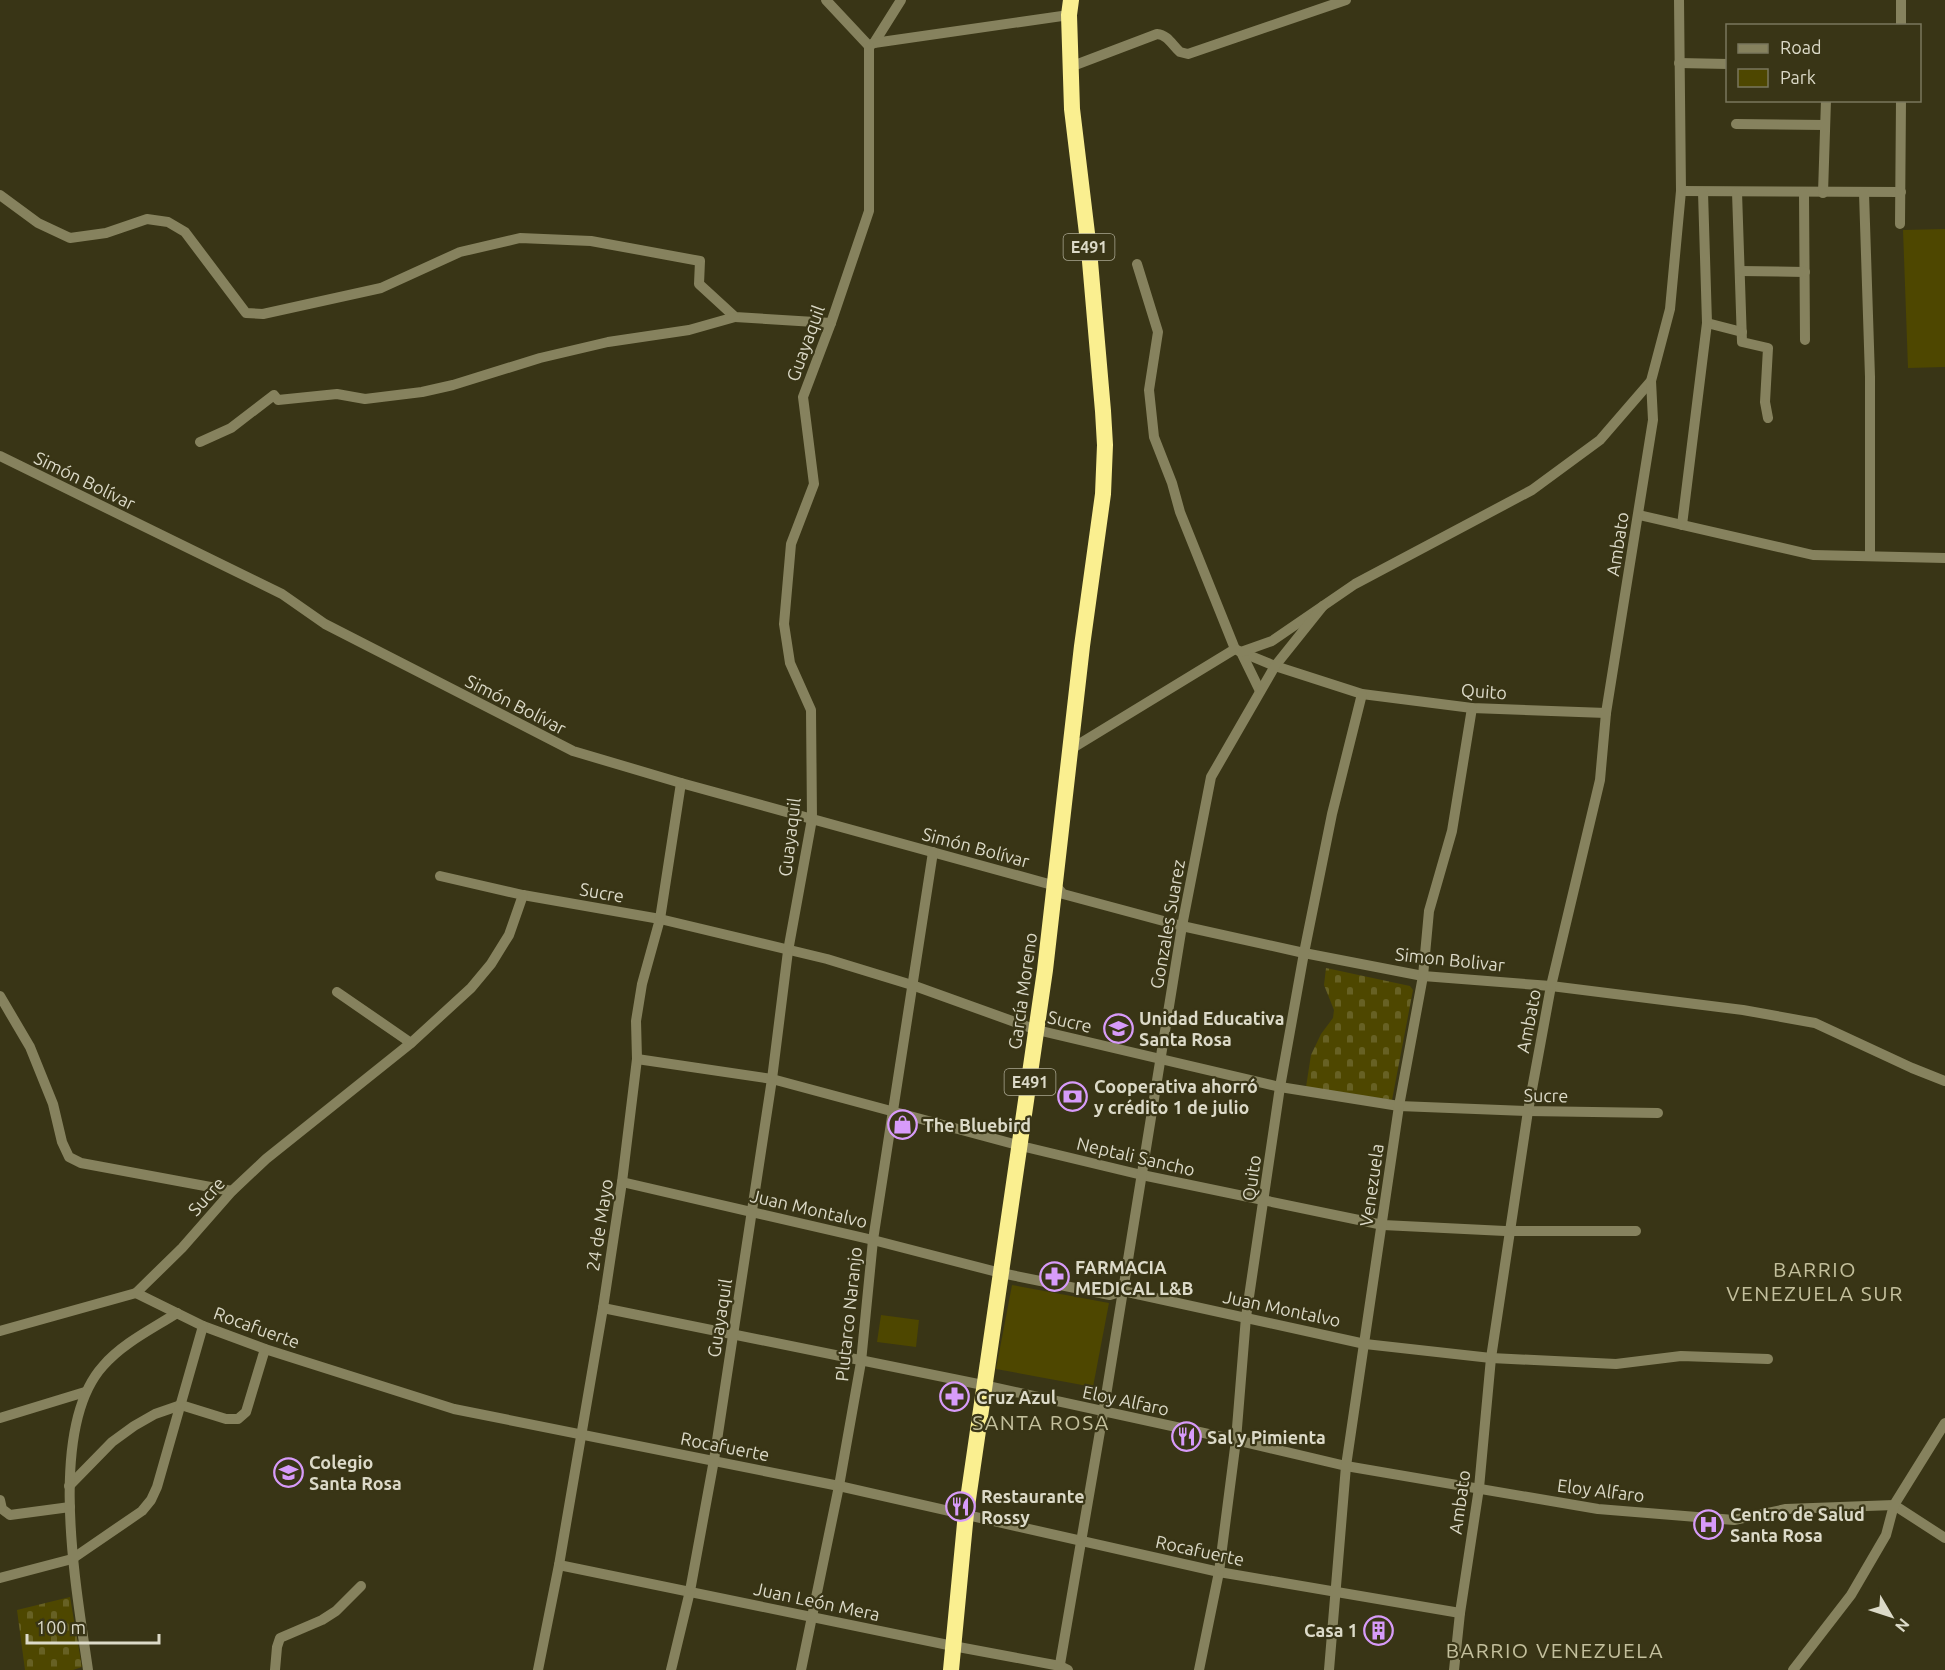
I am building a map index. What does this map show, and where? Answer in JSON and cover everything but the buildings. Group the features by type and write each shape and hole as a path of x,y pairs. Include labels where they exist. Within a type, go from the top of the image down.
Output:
{"highway":[{"name":"E491","path":"1070,8 1070,66"},
{"name":"García Moreno","path":"951,1670 966,1513 983,1385 992,1340 1021,1146 1056,886 1103,494 1105,445 1103,411 1089,250 1072,109 1070,66"}],"street":[{"path":"826,0 872,45"},
{"path":"872,45 901,0"},
{"path":"1070,66 1157,34 1162,34 1180,52 1188,54 1346,0"},
{"path":"1071,749 1238,651 1272,641 1355,584 1532,490 1600,440 1652,381 1670,309 1680,191 1679,0"},
{"path":"1901,0 1901,24"},
{"path":"872,45 1070,8"},
{"name":"Guayaquil","path":"671,1670 690,1591 714,1460 772,1079 788,951 812,819 811,710 790,663 784,624 791,544 814,484 803,397 869,211 872,45"},
{"path":"1679,63 1726,64"},
{"path":"1823,193 1826,102"},
{"path":"1900,224 1901,102"},
{"path":"1736,124 1825,125"},
{"path":"1680,191 1901,192"},
{"path":"1682,525 1707,324 1703,192"},
{"path":"1737,192 1742,342 1768,348 1765,402 1768,418"},
{"path":"1804,193 1805,339"},
{"path":"1864,193 1870,377 1870,556"},
{"path":"0,195 38,223 70,238 106,233 147,219 168,222 185,232 246,313 263,314 381,288 460,252 520,238 591,241 700,261 699,284 735,317"},
{"path":"1137,264 1158,332 1149,390 1154,437 1172,483 1180,512 1238,651 1260,691"},
{"path":"1740,271 1805,272"},
{"path":"200,442 231,428 274,395 278,400 337,394 364,399 422,392 453,385 540,358 608,342 689,330 735,317 831,323"},
{"path":"1707,324 1742,332"},
{"name":"Ambato","path":"1455,1670 1460,1613 1479,1488 1491,1358 1509,1231 1551,986 1600,780 1606,713 1653,420 1652,381"},
{"name":"Simón Bolívar","path":"0,456 282,594 325,624 573,751 1056,886"},
{"path":"1639,515 1813,555 1945,558"},
{"name":"Gonzales Suarez","path":"1062,1669 1182,926 1211,777 1275,666 1323,606"},
{"name":"Quito","path":"1238,651 1275,666 1362,694 1472,708 1606,713"},
{"name":"Quito","path":"1199,1670 1219,1572 1236,1440 1246,1317 1280,1087 1332,814 1362,694"},
{"name":"Venezuela","path":"1329,1670 1346,1466 1399,1106 1423,976 1429,911 1452,831 1472,708"},
{"name":"24 de Mayo","path":"538,1670 559,1564 603,1308 637,1059 636,1021 642,984 660,919 681,783"},
{"name":"Plutarco Naranjo","path":"801,1670 839,1486 861,1362 873,1240 933,852"},
{"name":"Sucre","path":"440,876 524,895 660,919 827,959 912,985 1036,1030 1280,1087 1399,1106 1658,1113"},
{"name":"Simon Bolivar","path":"1056,886 1063,894 1182,926 1423,976 1551,986 1743,1010 1815,1023 1945,1081"},
{"name":"Sucre","path":"136,1293 182,1248 232,1191 266,1159 446,1013 471,988 491,964 509,935 524,895"},
{"path":"338,992 411,1042"},
{"path":"0,996 30,1047 53,1104 62,1142 69,1157 81,1163 232,1191"},
{"name":"Neptali Sancho","path":"637,1059 772,1079 893,1113 1142,1175 1383,1225 1509,1231 1636,1231"},
{"name":"Juan Montalvo","path":"622,1182 873,1240 1001,1273 1110,1295 1123,1291 1365,1344 1491,1358 1616,1364 1681,1356 1768,1359"},
{"path":"0,1332 136,1293"},
{"name":"Rocafuerte","path":"136,1293 203,1326 265,1349 454,1408 966,1513 1219,1572 1460,1613"},
{"name":"Eloy Alfaro","path":"603,1308 983,1385 1346,1466 1598,1509 1734,1520 1786,1509 1894,1505"},
{"path":"88,1670 72,1559 69,1486 74,1433 85,1392 102,1366 127,1344 177,1312"},
{"path":"0,1578 72,1559 142,1510 151,1500 157,1487 203,1326"},
{"path":"69,1486 112,1442 155,1414 181,1405 226,1419 238,1419 246,1412 265,1349"},
{"path":"0,1418 85,1392"},
{"path":"1793,1670 1851,1595 1886,1535 1894,1505 1945,1423"},
{"path":"0,1500 2,1509 10,1515 70,1507"},
{"path":"1894,1505 1945,1538"},
{"name":"Juan León Mera","path":"559,1564 1062,1669"},
{"path":"275,1670 280,1638 322,1620 336,1611 361,1586"}],"green space":[{"path":"1945,229 1945,367 1908,368 1903,230"},
{"path":"1326,968 1410,986 1413,990 1392,1100 1306,1087 1311,1055 1321,1034 1333,1018 1334,1010 1324,985"},
{"path":"1012,1285 1109,1303 1093,1387 996,1369"},
{"path":"881,1315 919,1320 916,1347 877,1342"},
{"path":"70,1597 82,1667 73,1670 25,1670 17,1610"}],"place":[{"name":"Unidad Educativa Santa Rosa","path":"1118,1028"},
{"name":"Cooperativa ahorró y crédito 1 de julio","path":"1073,1096"},
{"name":"The Bluebird","path":"902,1125"},
{"name":"FARMACIA MEDICAL L&B","path":"1054,1277"},
{"name":"Cruz Azul","path":"955,1397"},
{"name":"Sal y Pimienta","path":"1186,1437"},
{"name":"Colegio Santa Rosa","path":"288,1472"},
{"name":"Restaurante Rossy","path":"960,1506"},
{"name":"Centro de Salud Santa Rosa","path":"1709,1524"},
{"name":"Casa 1","path":"1379,1630"}],"district":[{"name":"BARRIO VENEZUELA SUR","path":"1815,1281"},
{"name":"SANTA ROSA","path":"1041,1422"},
{"name":"BARRIO VENEZUELA","path":"1555,1650"}]}
